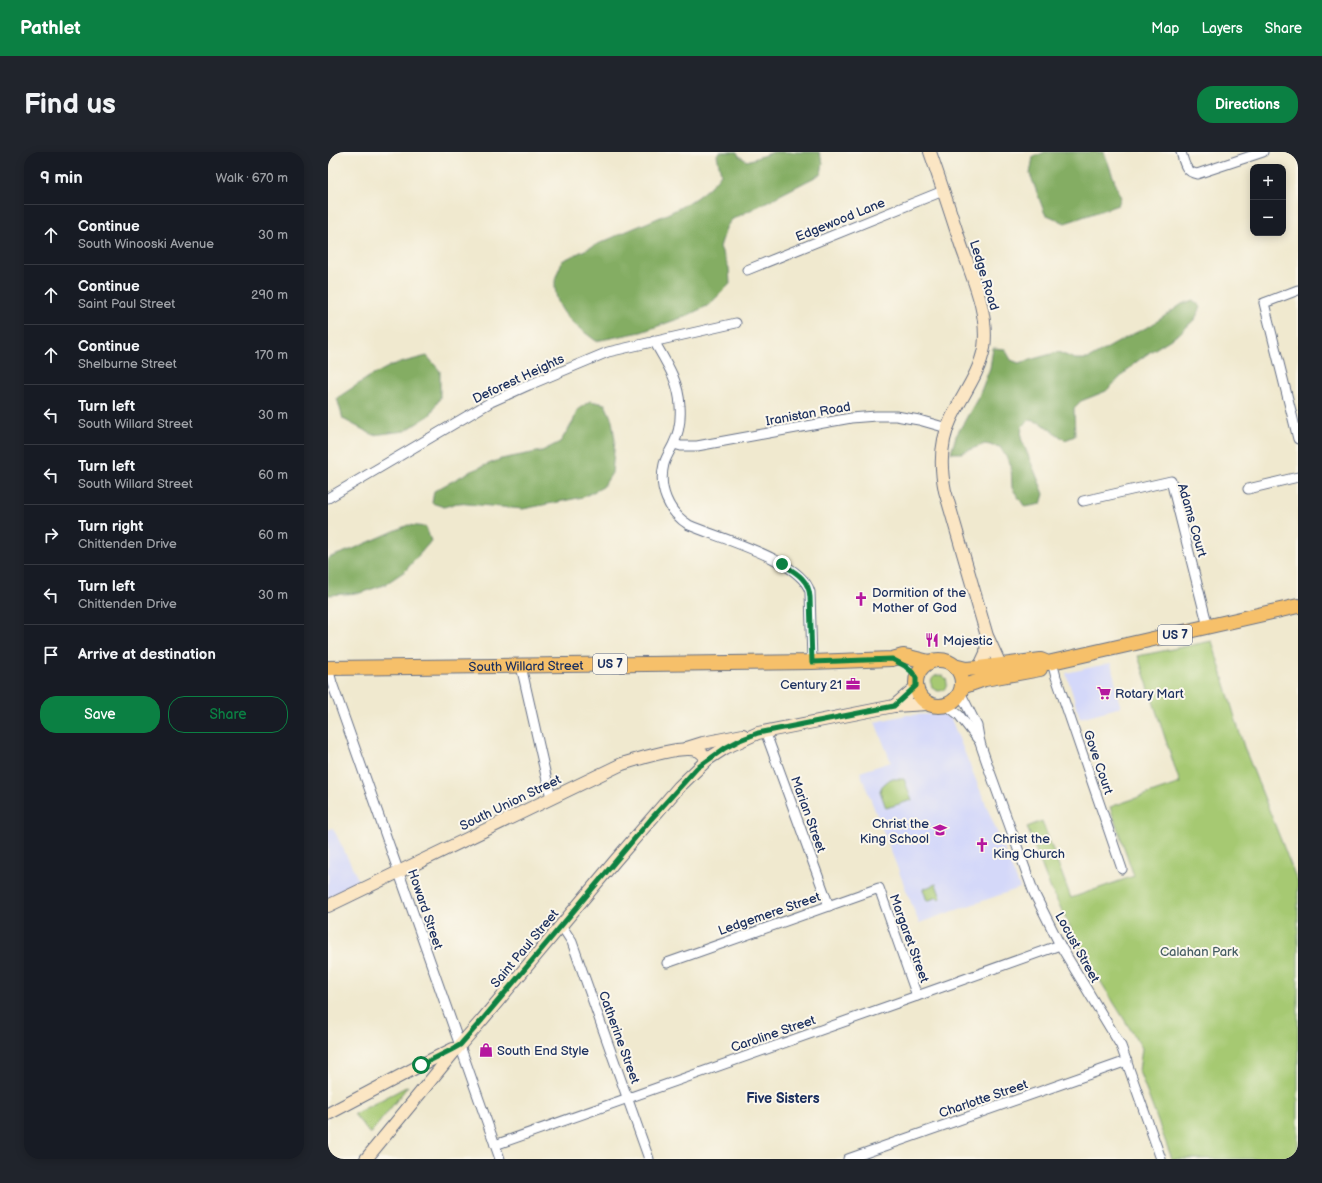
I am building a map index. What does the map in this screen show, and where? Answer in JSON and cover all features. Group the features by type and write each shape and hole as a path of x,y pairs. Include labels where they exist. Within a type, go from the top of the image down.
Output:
{"main road":[{"name":"Ledge Road","path":"930,152 982,308 985,329 984,347 979,367 973,382 947,428 941,458 943,481 948,502 987,636 992,646 999,670"},
{"name":"US 7","path":"954,666 966,669 979,668 999,670 1041,660 1050,663 1298,606"},
{"name":"Ledge Road","path":"979,668 986,653 987,636"},
{"name":"South Willard Street","path":"328,668 812,662 892,659 903,656 929,662"},
{"path":"892,659 905,666 916,682 919,696 927,704"},
{"path":"682,749 735,736 894,706 927,704 938,706 946,705 954,700 961,689 960,676 954,666 945,661 940,660 929,662 922,668 916,682 894,706"},
{"name":"US 7","path":"961,689 985,679 999,670"},
{"name":"Saint Paul Street","path":"366,1159 561,925 697,768 725,748 761,732"},
{"name":"South Union Street","path":"328,906 622,764 682,749 698,750 708,759"},
{"path":"328,1114 460,1045"}],"street":[{"path":"1181,152 1186,168 1189,172 1197,174 1263,152"},
{"name":"Edgewood Lane","path":"747,270 943,191"},
{"path":"1298,290 1264,303 1298,440"},
{"name":"Deforest Heights","path":"328,498 471,414 510,393 608,352 736,323"},
{"path":"654,341 669,367 678,390 680,405 680,424 674,444 667,455 662,474 668,504 681,520 689,525 771,558 799,575 807,584 810,597 812,662"},
{"name":"Iranistan Road","path":"674,444 681,446 696,446 851,418 876,416 911,418 947,428"},
{"path":"1248,489 1298,477"},
{"name":"Adams Court","path":"1083,501 1171,481 1208,627"},
{"name":"Gove Court","path":"1050,663 1122,870"},
{"path":"521,666 551,798"},
{"name":"Howard Street","path":"328,668 500,1159"},
{"name":"Locust Street","path":"961,689 977,726 980,743 1034,893 1060,944 1117,1040 1127,1061 1161,1159"},
{"name":"Locust Street","path":"946,705 959,715 980,743"},
{"name":"Marian Street","path":"761,732 829,906"},
{"name":"Ledgemere Street","path":"667,963 879,888"},
{"name":"Margaret Street","path":"879,888 917,996"},
{"name":"Catherine Street","path":"561,925 572,942 649,1159"},
{"name":"Caroline Street","path":"495,1145 1060,944"},
{"name":"Charlotte Street","path":"848,1159 1127,1061"}],"shaded area":[{"path":"1111,663 1121,707 1080,718 1066,673"},
{"name":"Christ the King School","path":"942,714 951,719 1020,888 919,923 860,772 891,762 875,722 906,715"},
{"path":"333,828 360,883 328,899 328,830"}],"green space":[{"path":"719,152 737,152 739,156 747,161 774,152 819,152 823,163 821,174 731,220 726,228 720,247 729,268 730,284 709,305 684,317 641,332 596,341 567,317 558,302 555,280 562,261 665,215 702,194 721,174 717,155"},
{"path":"1045,152 1104,152 1121,198 1118,205 1065,223 1045,214 1030,174 1033,157"},
{"path":"1193,300 1201,307 1195,319 1179,334 1135,363 1106,391 1081,401 1074,408 1075,436 1065,440 1041,423 1029,420 1022,426 1021,438 1044,494 1041,504 1025,507 1012,488 1011,465 1000,447 985,444 961,453 951,453 956,436 979,396 990,368 993,348 1005,349 1011,360 1019,363 1058,352 1075,359 1088,359 1150,326 1182,304"},
{"path":"427,356 440,371 440,398 430,415 405,431 373,435 343,419 337,398 369,377 392,365"},
{"path":"590,401 605,404 612,420 615,440 612,473 603,487 583,497 523,509 457,503 444,507 432,503 434,491 471,471 501,459 542,451 560,442 573,422 577,410"},
{"path":"408,525 426,527 431,541 405,571 384,585 360,593 328,595 328,558 353,549"},
{"name":"Calahan Park","path":"1212,641 1244,747 1298,883 1298,1159 1172,1159 1139,1071 1142,1048 1086,958 1050,887 1027,827 1042,821 1071,898 1134,876 1110,807 1180,783 1138,656"},
{"path":"936,675 942,675 947,680 945,689 942,691 936,691 931,686 931,680"},
{"path":"890,779 904,779 912,800 886,808 880,791 882,786"},
{"path":"936,884 941,898 938,899 937,897 927,901 923,889"},
{"path":"408,1086 370,1134 354,1114"}],"place":[{"name":"Dormition of the Mother of God","path":"861,599"},
{"name":"Majestic","path":"932,640"},
{"name":"Century 21","path":"853,684"},
{"name":"Rotary Mart","path":"1104,693"},
{"name":"Christ the King School","path":"940,830"},
{"name":"Christ the King Church","path":"982,845"},
{"name":"South End Style","path":"486,1050"}],"district":[{"name":"Five Sisters","path":"783,1098"}],"route":[{"path":"421,1065 460,1045 614,861 679,787 708,759 740,740 758,733 894,706 916,686 916,678 912,672 899,662 892,659 812,662 809,588 802,578 782,564"}]}
